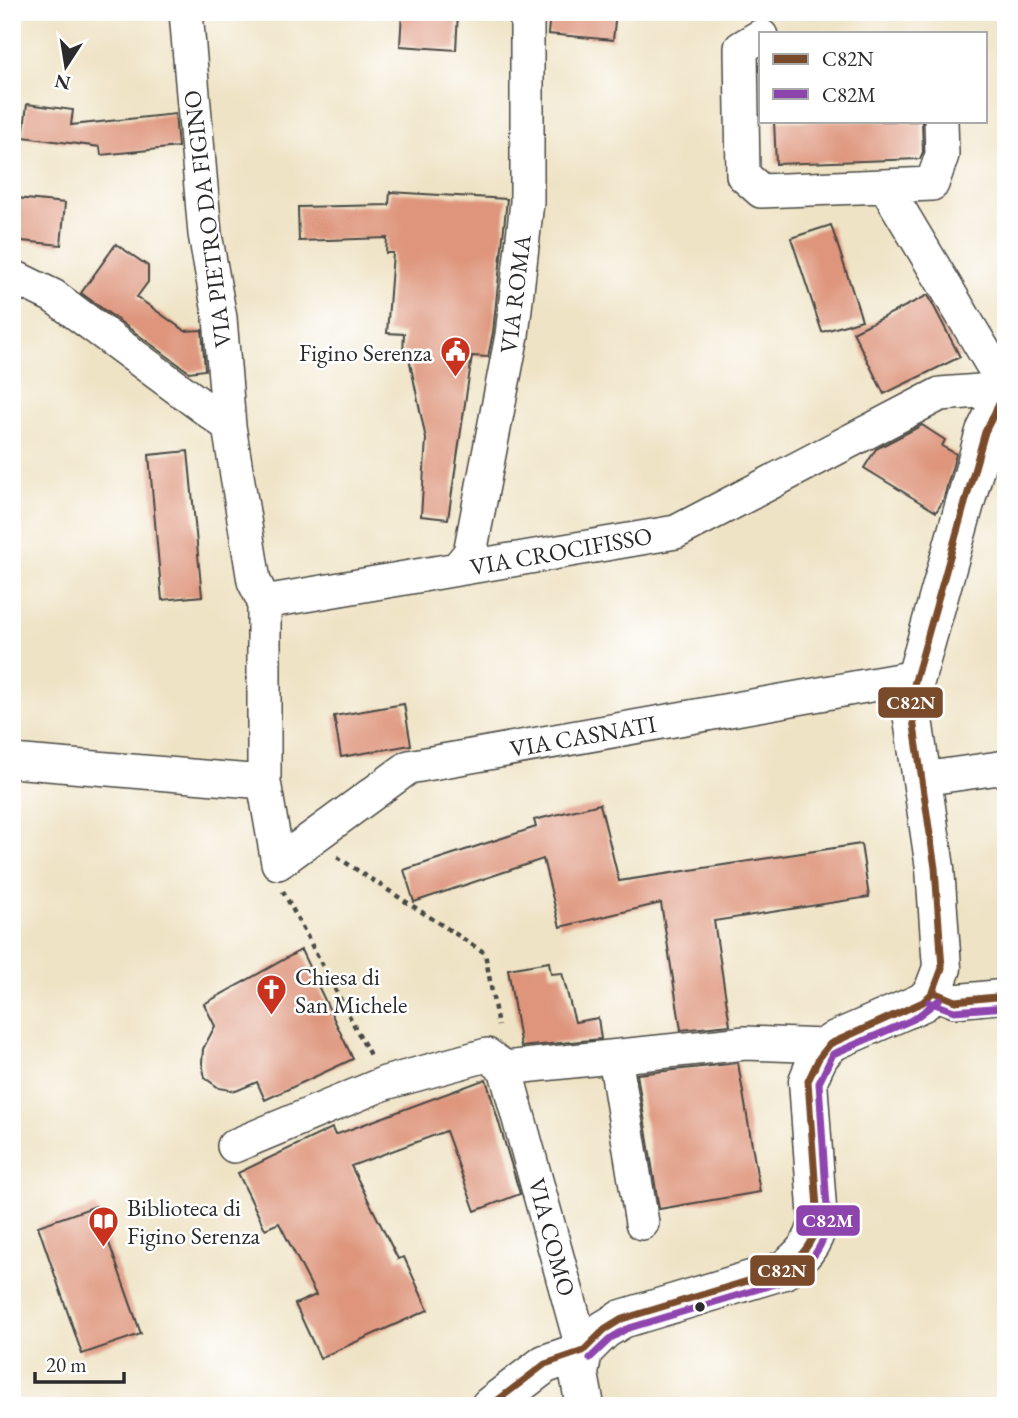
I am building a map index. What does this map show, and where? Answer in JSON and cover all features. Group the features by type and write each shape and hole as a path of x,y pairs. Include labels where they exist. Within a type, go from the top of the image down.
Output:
{"street":[{"name":"VIA PIETRO DA FIGINO","path":"186,12 205,234 220,318 229,426 254,581 264,602"},
{"name":"VIA ROMA","path":"457,569 470,553 512,335 527,202 527,12"},
{"path":"759,37 741,48 743,175 761,191 932,184 942,155 941,122"},
{"path":"234,1146 385,1083 487,1055 505,1069 745,1043 825,1046 910,1010 933,992 942,968 935,868 910,699 985,432 1006,389 886,187"},
{"path":"12,276 53,296 229,426"},
{"name":"VIA CROCIFISSO","path":"264,602 676,532 940,394 1006,389"},
{"path":"264,602 264,782 278,863"},
{"name":"VIA CASNATI","path":"278,863 409,767 916,677"},
{"path":"12,761 264,782"},
{"path":"922,779 1006,767"},
{"path":"933,992 955,1001 1006,996"},
{"path":"490,1406 545,1364 583,1351 604,1330 622,1319 784,1270 808,1248 816,1236 818,1222 808,1081 825,1046"},
{"path":"615,1057 642,1223"},
{"name":"VIA COMO","path":"505,1069 583,1351 579,1374 585,1406"}],"path":[{"path":"310,839 485,953 505,1069"},
{"path":"278,863 284,892 385,1083"}],"building":[{"path":"402,12 458,12 456,50 400,46"},
{"path":"550,12 616,12 613,40 548,34"},
{"path":"27,104 73,110 71,125 175,114 178,147 101,155 100,147 23,137"},
{"path":"774,122 922,122 923,152 920,159 776,164"},
{"path":"390,192 507,199 493,332 488,357 472,356 448,519 421,516 426,439 408,353 403,353 404,334 387,333 393,253 386,253 387,238 299,241 298,207 389,205"},
{"path":"16,198 65,203 61,245 12,240"},
{"path":"831,225 862,320 822,332 791,238"},
{"path":"116,244 148,266 148,282 137,297 185,331 202,330 205,370 189,372 81,293"},
{"path":"928,295 960,357 884,394 853,332"},
{"path":"922,425 945,440 942,446 956,454 943,501 936,512 864,468 876,449"},
{"path":"188,451 202,596 162,600 149,455"},
{"path":"404,704 411,745 341,757 334,716"},
{"path":"600,804 619,881 861,844 869,897 714,921 730,1025 681,1030 661,903 560,927 543,859 414,902 404,870 536,827 534,820"},
{"name":"Chiesa di San Michele","path":"301,950 353,1059 265,1100 257,1082 236,1091 219,1088 205,1078 202,1063 203,1049 215,1026 204,1004"},
{"path":"549,962 551,974 562,973 575,1022 598,1018 601,1039 521,1047 508,969"},
{"path":"738,1063 760,1192 659,1209 637,1074"},
{"path":"486,1079 520,1194 475,1211 446,1131 351,1166 398,1259 404,1257 428,1310 320,1358 295,1304 316,1295 279,1223 265,1229 238,1173 332,1128 335,1135"},
{"path":"96,1206 141,1334 82,1354 38,1226"}],"transit line":[{"name":"C82N","path":"490,1406 545,1364 583,1351 604,1330 622,1319 784,1270 810,1243 818,1222 808,1081 819,1058 830,1044 923,1002 933,992 942,968 935,868 910,699 985,432 1006,390"},
{"name":"C82N","path":"933,992 955,1001 1006,996"},
{"name":"C82M","path":"590,1358 611,1338 626,1329 788,1280 809,1262 823,1240 828,1223 819,1083 833,1054 914,1019 939,1000"},
{"name":"C82M","path":"929,1002 954,1011 1006,1007"}],"place":[{"name":"Figino Serenza","path":"455,379"},
{"name":"Chiesa di San Michele","path":"272,1017"},
{"name":"Biblioteca di Figino Serenza","path":"104,1248"}]}
